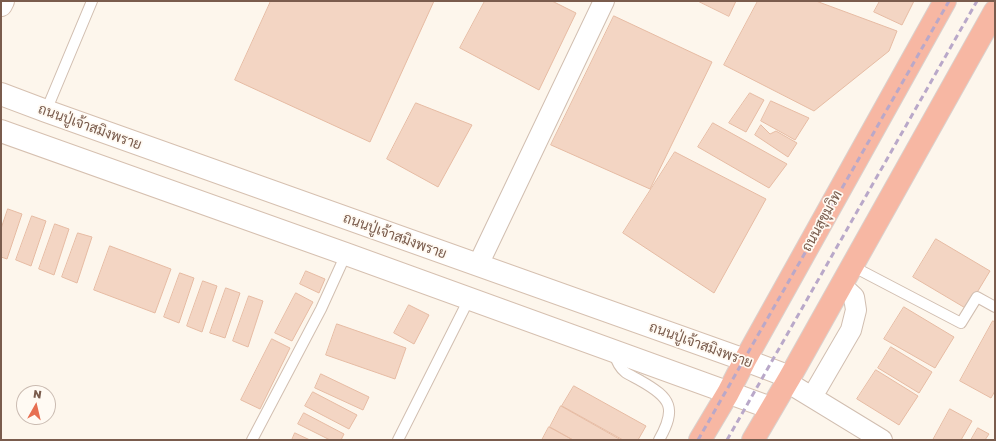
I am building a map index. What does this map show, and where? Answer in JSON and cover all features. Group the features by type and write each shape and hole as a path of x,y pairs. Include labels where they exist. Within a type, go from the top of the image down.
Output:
{"highway":[{"name":"ถนนสุขุมวิท","path":"700,440 728,393 944,1"},
{"path":"753,440 995,11"}],"main road":[{"path":"1,6 3,1"},
{"name":"ถนนปู่เจ้าสมิงพราย","path":"1,94 745,360 788,380"},
{"path":"1,131 771,408"}],"street":[{"path":"478,265 604,1"},
{"path":"812,397 851,330 856,310 854,297 841,285"},
{"path":"788,380 812,397 882,440"}],"lane":[{"path":"46,111 92,1"},
{"path":"252,440 321,309 346,254"},
{"path":"852,266 961,323 977,297 995,307"},
{"path":"398,440 469,299"},
{"path":"613,351 617,363 624,371 652,387 666,400 670,410 668,420 659,440"}],"building":[{"path":"271,1 434,1 370,142 235,80"},
{"path":"485,1 552,1 576,13 539,90 460,48"},
{"path":"698,1 736,1 729,16"},
{"path":"758,1 816,1 897,31 889,51 814,111 724,65"},
{"path":"880,1 914,1 902,25 874,12"},
{"path":"614,16 712,62 650,189 551,145"},
{"path":"750,93 764,100 746,132 729,123"},
{"path":"771,101 809,118 795,140 761,121"},
{"path":"416,103 472,125 438,187 387,159"},
{"path":"713,123 787,164 769,188 698,147"},
{"path":"761,125 770,134 776,131 797,143 788,157 755,135"},
{"path":"675,152 766,199 714,293 623,233"},
{"path":"8,209 22,214 7,259 1,257 1,229"},
{"path":"32,216 46,221 31,266 16,260"},
{"path":"55,224 69,229 54,275 39,269"},
{"path":"78,233 92,237 77,283 62,277"},
{"path":"936,239 990,271 967,309 913,277"},
{"path":"110,246 171,269 155,313 94,290"},
{"path":"306,271 325,279 319,293 300,284"},
{"path":"180,273 194,278 179,323 164,317"},
{"path":"203,281 217,286 202,332 187,326"},
{"path":"226,288 240,293 225,338 210,333"},
{"path":"296,293 313,302 292,341 275,333"},
{"path":"249,296 263,301 248,347 233,341"},
{"path":"409,305 429,315 414,344 394,333"},
{"path":"904,307 954,337 935,368 884,339"},
{"path":"993,321 995,322 995,391 991,398 960,381"},
{"path":"337,324 406,348 395,379 326,355"},
{"path":"272,339 290,348 260,409 241,400"},
{"path":"891,347 932,372 919,393 878,368"},
{"path":"876,370 918,396 899,425 857,399"},
{"path":"321,374 369,397 363,410 315,388"},
{"path":"574,386 646,426 638,440 623,440 562,406"},
{"path":"313,392 357,415 349,429 305,406"},
{"path":"561,406 621,440 573,440 550,427"},
{"path":"950,409 972,421 961,440 933,440"},
{"path":"304,413 344,434 341,440 330,440 298,424"},
{"path":"549,427 573,440 542,440"},
{"path":"978,428 989,434 985,440 971,440"},
{"path":"295,433 310,440 292,440"}],"railway":[{"path":"698,440 949,1"},
{"path":"727,440 977,1"}]}
